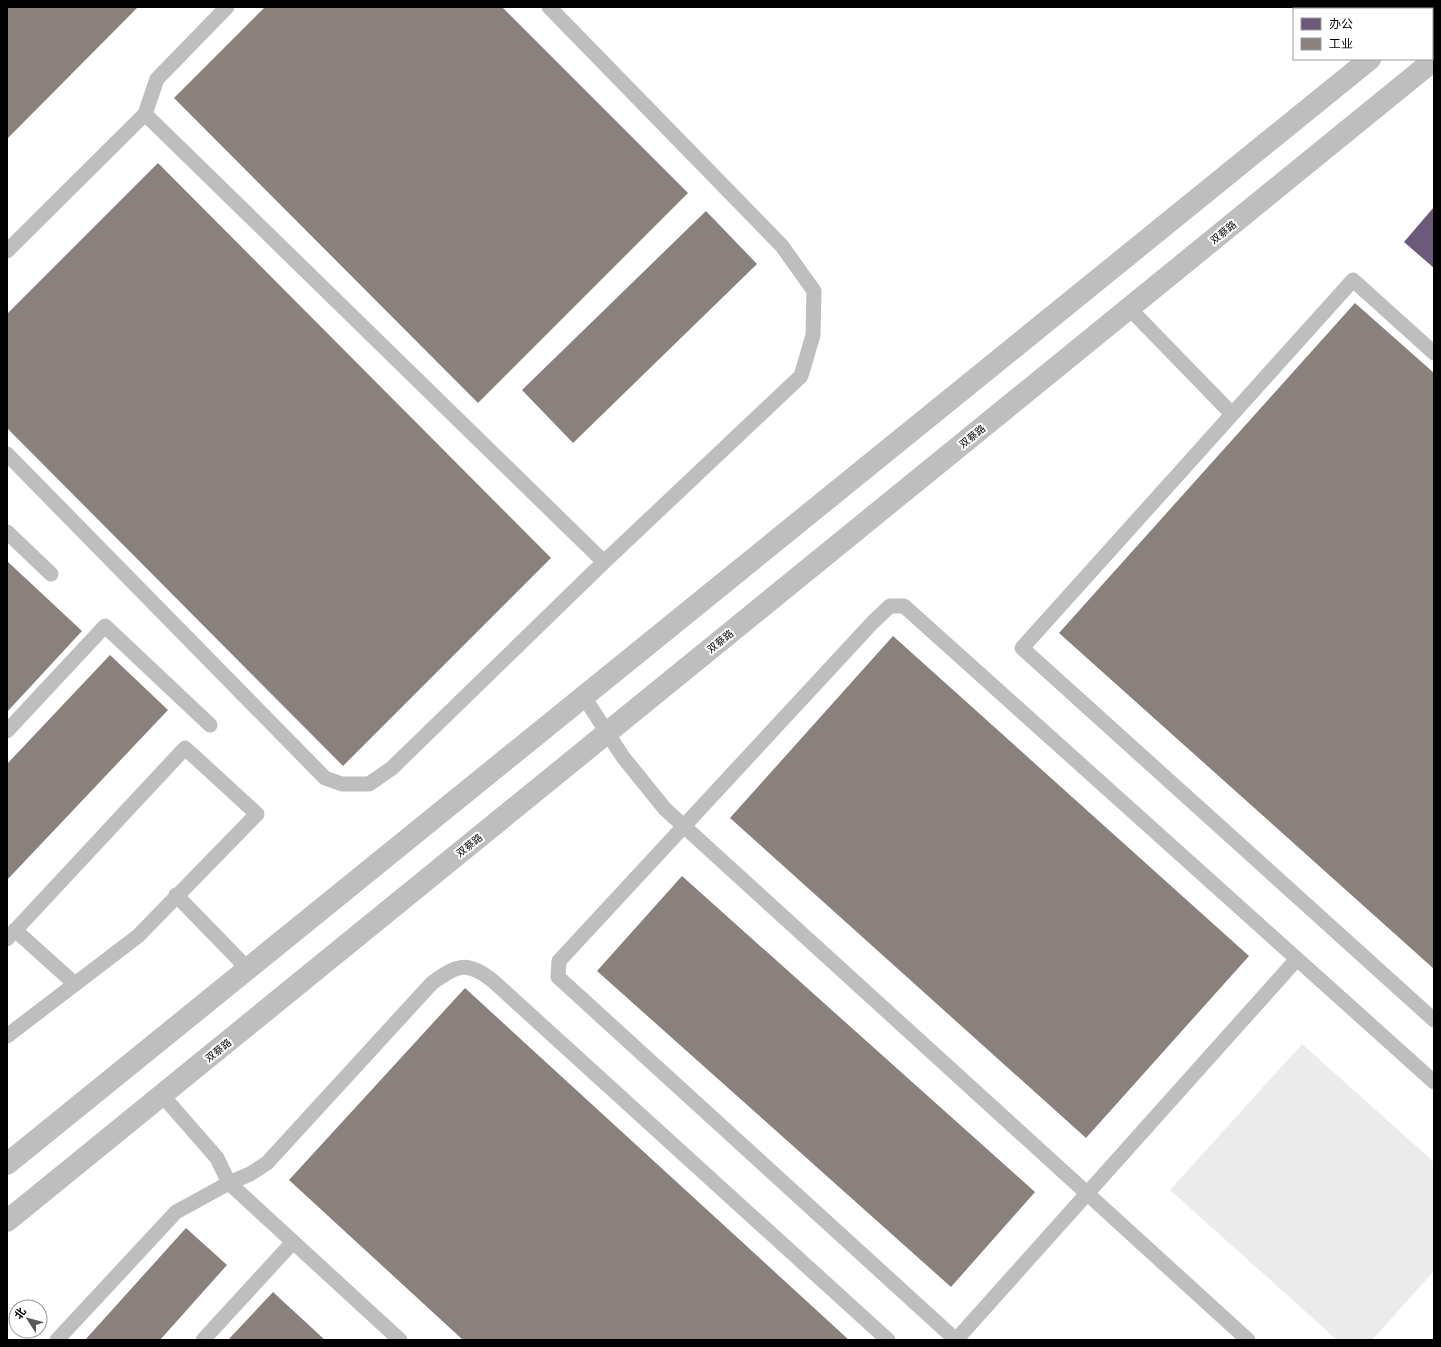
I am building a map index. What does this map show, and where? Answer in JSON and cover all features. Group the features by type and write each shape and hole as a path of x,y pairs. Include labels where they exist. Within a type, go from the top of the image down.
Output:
{"street":[{"path":"7,1164 1369,60"},
{"name":"双蔡路","path":"7,1221 1434,60"}],"lane":[{"path":"7,251 145,114 157,79 227,7"},
{"path":"7,454 325,778 342,784 369,784 392,768 604,562 801,376 813,335 814,291 782,246 549,7"},
{"path":"145,114 604,562"},
{"path":"1434,353 1353,280 1022,648 1434,1020"},
{"path":"1129,308 1232,414"},
{"path":"7,532 52,574"},
{"path":"1297,959 956,1340 558,977 559,961 873,622 890,606 904,606 1434,1082"},
{"path":"7,731 105,626 210,725"},
{"path":"584,697 607,733 640,779 665,809 1248,1340"},
{"path":"7,1036 138,936 176,895 257,814 185,748 11,934 75,984"},
{"path":"176,895 248,969"},
{"path":"57,1340 176,1212 229,1182 250,1174 267,1163 432,983 450,970 464,966 480,970 493,981 888,1340"},
{"path":"162,1095 217,1158 229,1182 400,1340"},
{"path":"203,1340 293,1242"}],"shaded area":[{"path":"1302,1044 1434,1162 1434,1271 1372,1340 1337,1340 1170,1190"}],"building: 办公":[{"path":"1434,207 1434,268 1404,242"}],"building: 工业":[{"path":"7,7 138,7 7,139"},
{"path":"265,7 502,7 688,193 478,403 174,98"},
{"path":"158,163 551,558 343,766 7,428 7,314"},
{"path":"706,211 757,264 573,443 522,390"},
{"path":"1355,303 1434,373 1434,969 1059,633"},
{"path":"7,561 82,631 7,712"},
{"path":"893,636 1249,956 1086,1138 730,818"},
{"path":"110,655 168,710 7,880 7,764"},
{"path":"682,876 1035,1192 951,1287 597,971"},
{"path":"465,988 849,1340 463,1340 289,1180"},
{"path":"186,1228 227,1265 160,1340 85,1340"},
{"path":"273,1292 325,1340 228,1340"}]}
